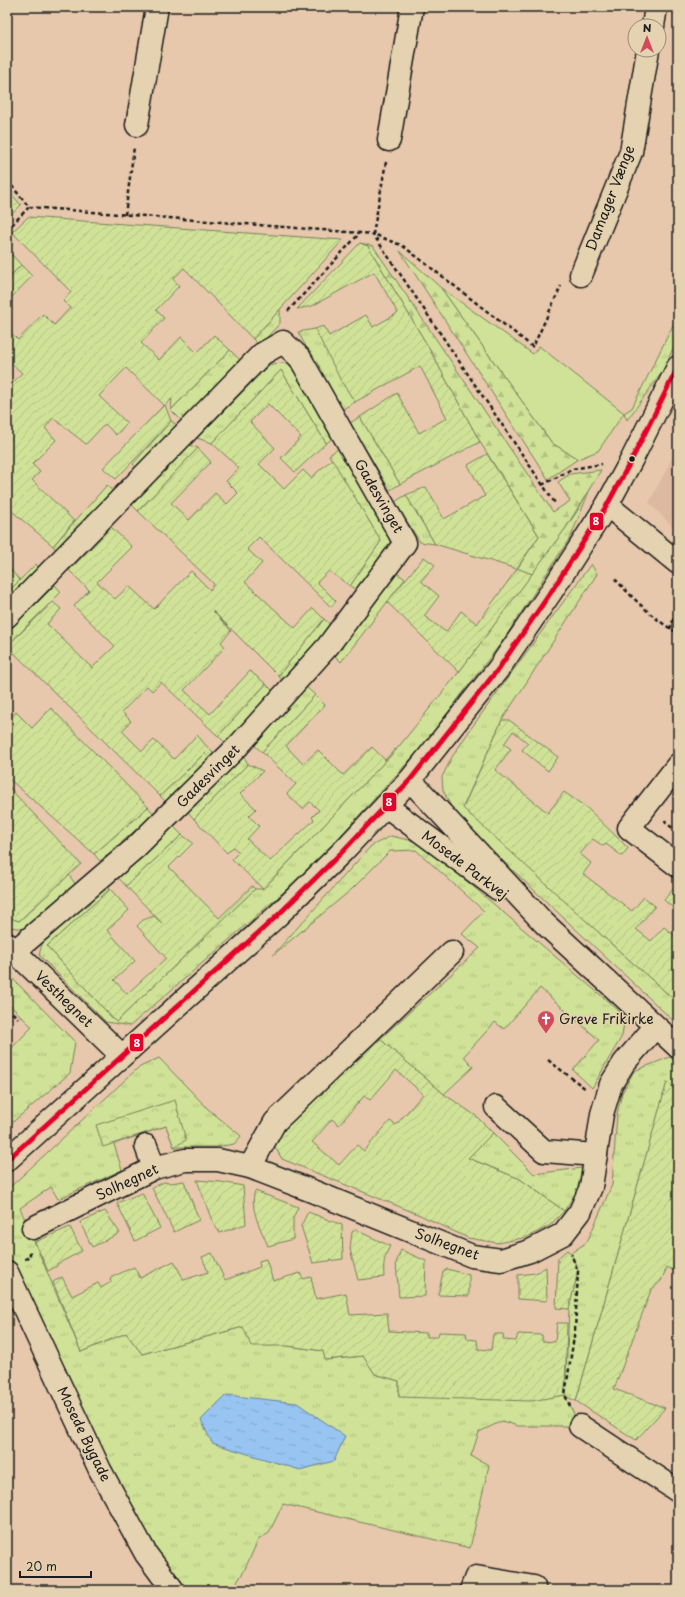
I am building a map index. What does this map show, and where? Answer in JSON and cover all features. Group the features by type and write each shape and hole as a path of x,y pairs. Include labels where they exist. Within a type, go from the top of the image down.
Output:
{"street":[{"path":"137,125 157,7"},
{"path":"389,140 412,7"},
{"path":"654,18 656,7"},
{"name":"Damager Vænge","path":"581,275 630,152 647,58"},
{"name":"Gadesvinget","path":"7,616 262,354 283,342 300,358 405,543 328,646 239,746 135,848 11,947"},
{"path":"7,1160 277,916 344,851 410,780 499,668 551,592 607,505 678,367"},
{"path":"607,505 678,563"},
{"path":"678,765 629,828 678,866"},
{"name":"Mosede Parkvej","path":"410,780 544,923 678,1047"},
{"name":"Mosede Parkvej","path":"386,806 544,923"},
{"name":"Vesthegnet","path":"11,947 122,1055"},
{"path":"250,1167 276,1122 452,952"},
{"name":"Solhegnet","path":"33,1228 154,1168 185,1160 218,1160 250,1167 472,1256 501,1260 530,1251 562,1234 580,1212 591,1187 605,1104 611,1084 624,1063 655,1027"},
{"path":"496,1107 544,1150 596,1155"},
{"path":"146,1146 154,1168"},
{"name":"Mosede Bygade","path":"16,1266 100,1470 146,1554 173,1590"},
{"path":"580,1426 678,1491"},
{"path":"471,1590 476,1577 534,1587"}],"path":[{"path":"125,215 137,125"},
{"path":"389,140 373,234 555,503"},
{"path":"7,180 29,207 373,234 403,246 533,347 564,278 581,275"},
{"path":"7,230 29,207"},
{"path":"288,311 359,234"},
{"path":"542,485 572,469 632,459"},
{"path":"615,579 637,603 670,629 678,633"},
{"path":"670,629 678,606"},
{"path":"7,1008 18,1018"},
{"path":"548,1060 605,1104"},
{"path":"16,1266 30,1257 33,1228"},
{"path":"562,1234 578,1271 575,1330 565,1395 580,1426"}],"shaded area":[{"path":"678,447 678,532 649,503"}],"green space":[{"path":"7,189 21,205 7,219"},
{"path":"28,217 343,240 253,339 184,268 173,279 179,286 156,310 164,318 141,343 159,360 181,337 197,353 214,335 230,350 171,410 172,399 165,405 171,421 116,479 103,468 164,405 126,368 99,396 127,423 116,435 105,424 86,444 53,418 45,428 56,440 32,464 40,472 32,480 74,521 53,546 7,507 7,389 22,373 7,359 7,351 10,348 7,345 7,329 18,340 43,314 54,325 70,308 63,301 71,292 12,232"},
{"path":"360,243 373,246 553,512 570,501 558,482 570,474 601,470 565,529 532,574 517,569 539,536 480,442 426,343 368,246"},
{"path":"360,243 368,246 426,343 480,442 400,484 360,417 397,393 419,433 447,418 420,366 355,402 341,381 315,329 323,326 329,336 366,315 373,327 398,313 374,272 312,306 297,309"},
{"path":"400,251 441,288 552,443 578,459 548,479"},
{"path":"12,255 21,265 7,280 7,260"},
{"path":"21,265 32,276 7,302 7,280"},
{"path":"441,288 533,354 539,346 624,413 598,451 578,459 552,443"},
{"path":"280,309 280,323 259,346 253,339"},
{"path":"678,315 678,337 663,371 627,420 624,413 632,408"},
{"path":"315,329 355,402 341,410 298,332"},
{"path":"230,350 242,362 184,423 171,410"},
{"path":"284,363 296,368 338,435 326,443 281,370 212,443 197,438 270,364"},
{"path":"281,370 326,443 295,472 281,458 301,437 268,404 250,422 275,448 259,464 284,489 303,470 311,478 332,459 381,541 350,586 329,571 317,582 336,601 331,607 259,537 247,549 262,563 245,582 295,628 313,608 324,619 278,676 213,611 231,631 221,642 225,647 184,690 210,714 250,671 266,684 218,736 161,682 152,691 147,686 122,712 131,721 122,731 142,751 154,740 174,759 197,735 209,749 160,796 7,646 53,602 61,609 47,624 92,668 115,646 74,606 89,590 69,570 111,527 132,547 97,582 115,599 129,586 154,609 191,571 210,590 214,584 138,511 198,448 211,462 171,503 189,520 215,493 227,504 238,493 226,481 239,468 212,443"},
{"path":"360,417 400,484 390,490 350,423"},
{"path":"171,421 180,427 140,471 133,464"},
{"path":"189,445 198,448 138,511 132,505"},
{"path":"341,447 390,532 390,548 360,592 350,586 381,541 329,455"},
{"path":"487,454 539,536 517,568 532,574 459,672 387,602 424,557 435,565 421,581 439,596 424,616 446,632 461,611 477,624 517,569 435,544 406,495 426,487 444,519 485,496 468,465"},
{"path":"107,485 115,494 58,552 53,546"},
{"path":"590,489 571,536 504,639 420,749 308,871 130,1026 106,1022 39,955 43,941 104,886 110,889 47,946 116,1022 255,889 263,889 396,750 459,672 565,529"},
{"path":"406,495 435,544 420,542 395,502"},
{"path":"36,564 40,570 7,605 7,593"},
{"path":"591,564 597,574 502,720 463,807 608,941 678,1003 678,1025 456,817 443,790 442,777 452,757 472,727"},
{"path":"7,566 20,580 7,593"},
{"path":"397,573 405,579 341,662 334,655"},
{"path":"55,585 61,592 7,646 7,633"},
{"path":"324,619 333,627 286,683 278,676"},
{"path":"266,684 274,692 227,744 218,736"},
{"path":"306,687 315,695 262,752 253,744"},
{"path":"315,695 325,705 286,746 303,764 318,750 343,775 372,747 385,760 395,749 396,750 263,889 232,859 239,852 233,847 227,853 194,819 248,764 263,771 240,794 256,809 249,816 259,826 247,839 270,861 314,820 312,817 319,810 310,802 303,809 287,794 296,784 262,752"},
{"path":"51,708 148,807 94,854 7,777 7,721 16,712 32,728"},
{"path":"502,720 509,720 558,757 548,771 522,750 528,743 513,731 504,744 511,749 495,770 548,813 564,792 587,808 628,848 622,856 606,844 603,846 593,839 580,854 591,863 583,874 632,911 644,897 655,906 636,929 651,941 664,927 678,939 678,1003 463,808"},
{"path":"209,749 217,757 168,804 160,796"},
{"path":"243,755 248,764 194,819 188,812"},
{"path":"7,784 81,864 19,921 13,919 7,913"},
{"path":"148,807 154,814 100,861 94,854"},
{"path":"172,825 182,835 126,886 116,875"},
{"path":"182,835 193,843 169,867 219,918 252,886 255,889 116,1022 47,946 110,889 129,910 107,930 135,961 114,980 127,994 166,958 137,926 143,920 154,916 162,923 126,886"},
{"path":"391,836 422,843 625,1016 622,1036 592,1088 573,1070 599,1040 540,988 504,1029 495,1022 464,1056 473,1067 444,1094 380,1039 480,948 462,934 484,911 416,850 390,851 352,889 273,955 371,846"},
{"path":"69,875 76,885 27,929 9,927 7,925 7,913 13,919 19,921"},
{"path":"674,888 678,891 678,912 664,900"},
{"path":"7,973 75,1042 70,1073 7,1127 7,1053 32,1027 7,1002"},
{"path":"380,1039 444,1094 476,1116 493,1133 468,1158 520,1179 564,1211 549,1226 527,1237 498,1243 468,1238 420,1215 282,1159 274,1145 282,1129","holes":["396,1070 423,1094 396,1125 390,1121 364,1151 357,1145 339,1165 312,1142 332,1119 339,1125 364,1096 370,1100"]},
{"path":"670,1057 678,1064 678,1092 667,1083 576,1401 565,1396 580,1426 518,1426 502,1421 479,1432 471,1456 489,1465 470,1548 283,1504 269,1533 258,1540 244,1571 232,1590 186,1590 167,1566 115,1478 7,1254 7,1190 138,1068 159,1058 208,1109 241,1136 234,1144 216,1147 174,1147 166,1126 114,1144 122,1170 58,1199 51,1187 20,1208 81,1352 126,1333 142,1354 243,1327 288,1346 324,1351 326,1360 363,1356 375,1374 399,1381 399,1396 565,1395 569,1309 578,1271 571,1253 587,1242 612,1185 617,1114 622,1093 634,1071"},
{"path":"667,1082 678,1092 678,1273 667,1267 661,1281 651,1290 614,1389 665,1408 636,1440 576,1401"},
{"path":"175,1100 186,1140 174,1147 166,1126 103,1147 96,1125"},
{"path":"493,1133 534,1174 582,1168 577,1191 564,1211 520,1179 468,1158"},
{"path":"197,1180 243,1186 246,1224 219,1233 211,1218"},
{"path":"184,1181 199,1220 174,1232 152,1188 164,1182 171,1183"},
{"path":"255,1191 298,1207 293,1218 293,1239 268,1246 259,1226 255,1212"},
{"path":"142,1193 160,1228 135,1241 117,1203"},
{"path":"105,1211 120,1233 92,1247 80,1222"},
{"path":"308,1212 342,1225 343,1259 313,1263 301,1226"},
{"path":"70,1227 82,1251 57,1264 57,1266 48,1271 35,1242"},
{"path":"356,1230 390,1246 384,1261 384,1277 358,1280 350,1249 352,1232"},
{"path":"401,1250 426,1261 425,1296 399,1297 396,1263"},
{"path":"567,1250 571,1253 578,1271 569,1309 556,1308 558,1258"},
{"path":"212,1253 225,1280 260,1267 259,1261 266,1259 273,1281 300,1273 303,1279 311,1277 316,1299 346,1293 350,1315 387,1313 389,1331 427,1333 427,1337 438,1337 439,1332 466,1333 467,1339 477,1340 478,1349 491,1350 493,1334 503,1334 504,1340 516,1341 518,1334 542,1335 542,1341 555,1342 557,1323 567,1323 565,1395 531,1401 399,1397 399,1381 375,1374 363,1356 325,1360 323,1351 288,1346 251,1346 243,1327 142,1354 126,1333 81,1352 53,1282 62,1277 72,1296 98,1283 101,1288 111,1282 110,1278 134,1267 140,1278 174,1261 184,1280 208,1272 202,1257"},
{"path":"546,1267 547,1301 518,1299 518,1275 536,1273"},
{"path":"447,1269 469,1275 469,1296 438,1295 443,1272"}],"water":[{"path":"226,1395 297,1403 345,1436 334,1461 300,1470 212,1443 201,1420"}],"transit line":[{"name":"8","path":"7,1160 277,916 343,851 410,780 499,668 551,592 607,505 678,367"}],"place":[{"name":"Greve Frikirke","path":"546,1034"}]}
